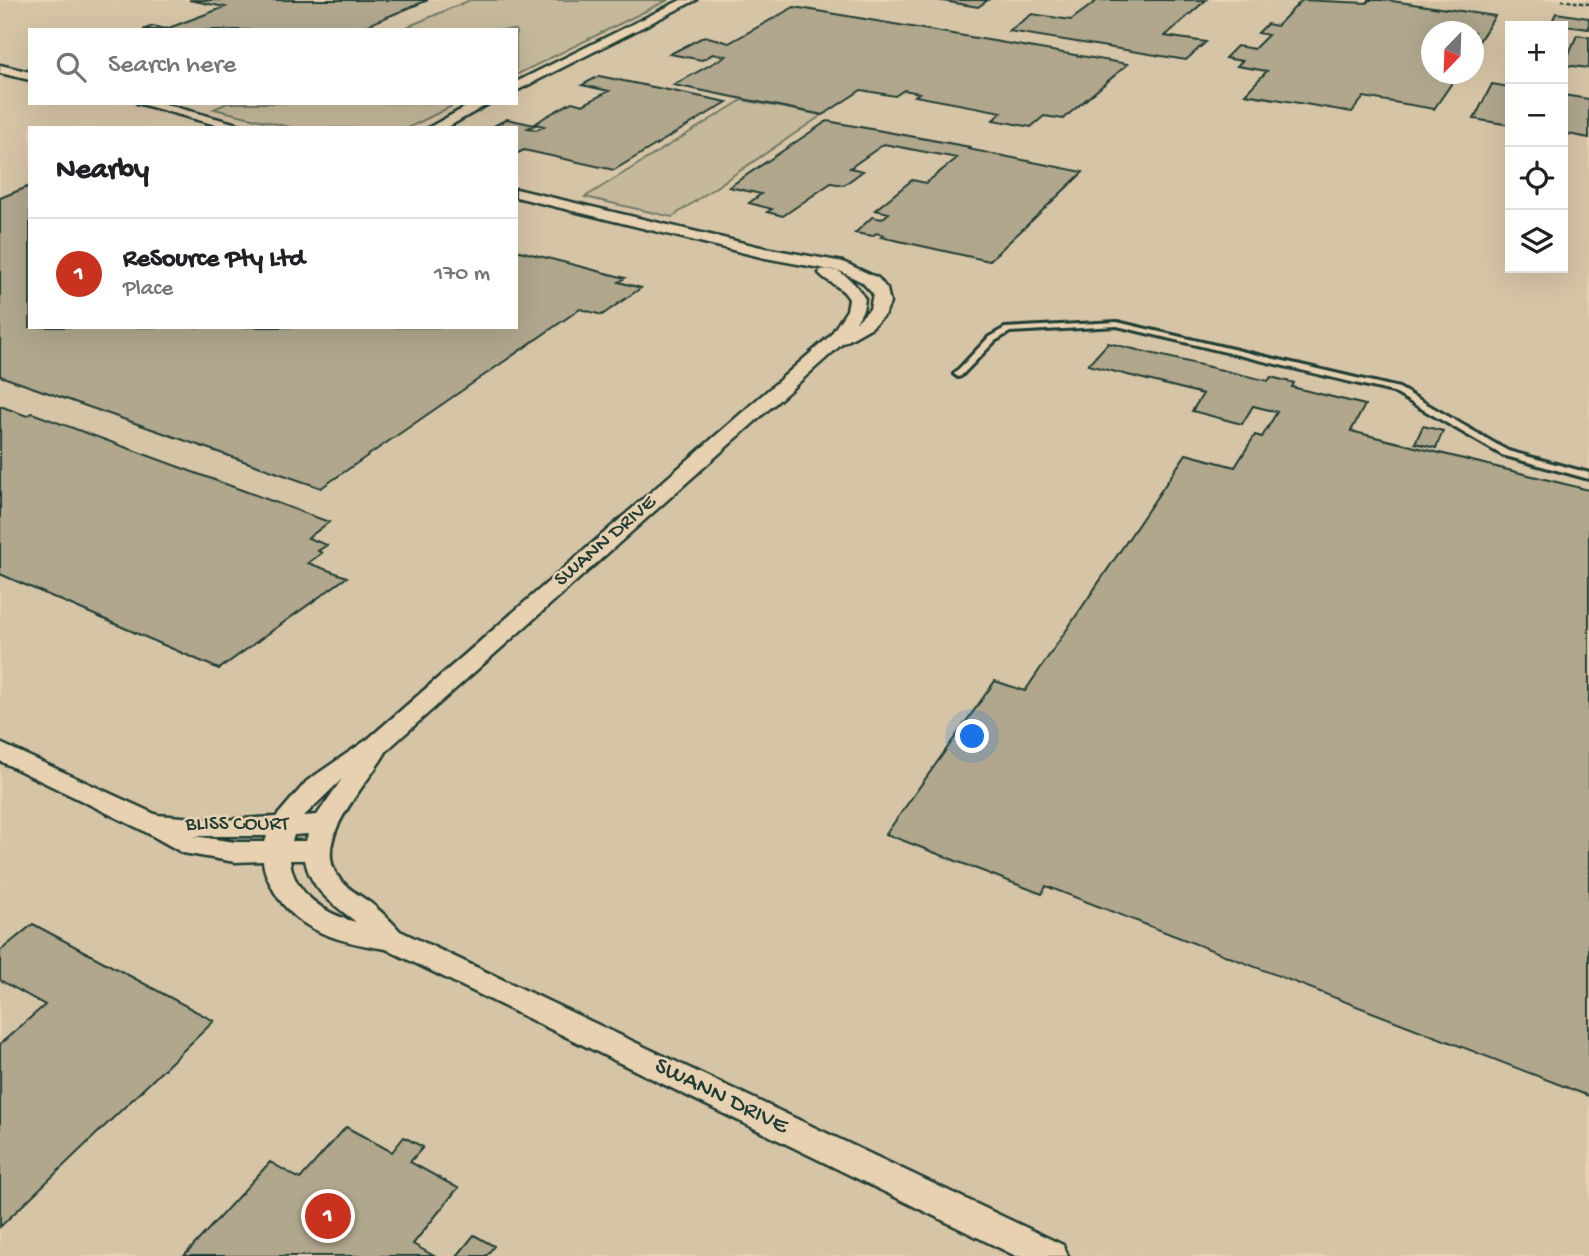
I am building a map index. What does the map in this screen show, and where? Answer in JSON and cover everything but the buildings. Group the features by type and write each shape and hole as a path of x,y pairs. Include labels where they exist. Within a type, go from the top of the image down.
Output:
{"street":[{"path":"518,86 690,0"},
{"path":"0,69 28,76"},
{"path":"151,105 237,126"},
{"path":"439,126 480,105"},
{"name":"SWANN DRIVE","path":"518,193 778,256 842,267 868,279 878,288 881,299 877,312 864,325 836,340 377,745 334,769 312,789 284,827 276,852 277,868 283,885 320,920 343,930 391,939 1051,1256"},
{"name":"SWANN DRIVE","path":"778,256 835,276 853,289 858,305 836,340"},
{"name":"SWANN DRIVE","path":"377,745 359,776 338,799 321,837 319,865 329,885 391,939"},
{"name":"BLISS COURT","path":"0,751 151,823 192,846 224,851 276,852 321,837"},
{"name":"BLISS COURT","path":"151,823 220,829 284,827 321,837"}],"lane":[{"path":"958,374 992,339 1008,330 1117,324 1396,390 1505,453 1589,476"}],"path":[{"path":"1562,0 1589,4"}],"shaded area":[{"path":"0,0 1589,0 1589,1256 0,1256"},
{"path":"470,0 668,0 518,74 518,28 405,28"},
{"path":"742,100 822,115 672,217 585,197"},
{"path":"223,105 454,105 412,126 286,126 214,109"}],"place":[{"name":"ReSource Pty Ltd","path":"328,1216"}]}
